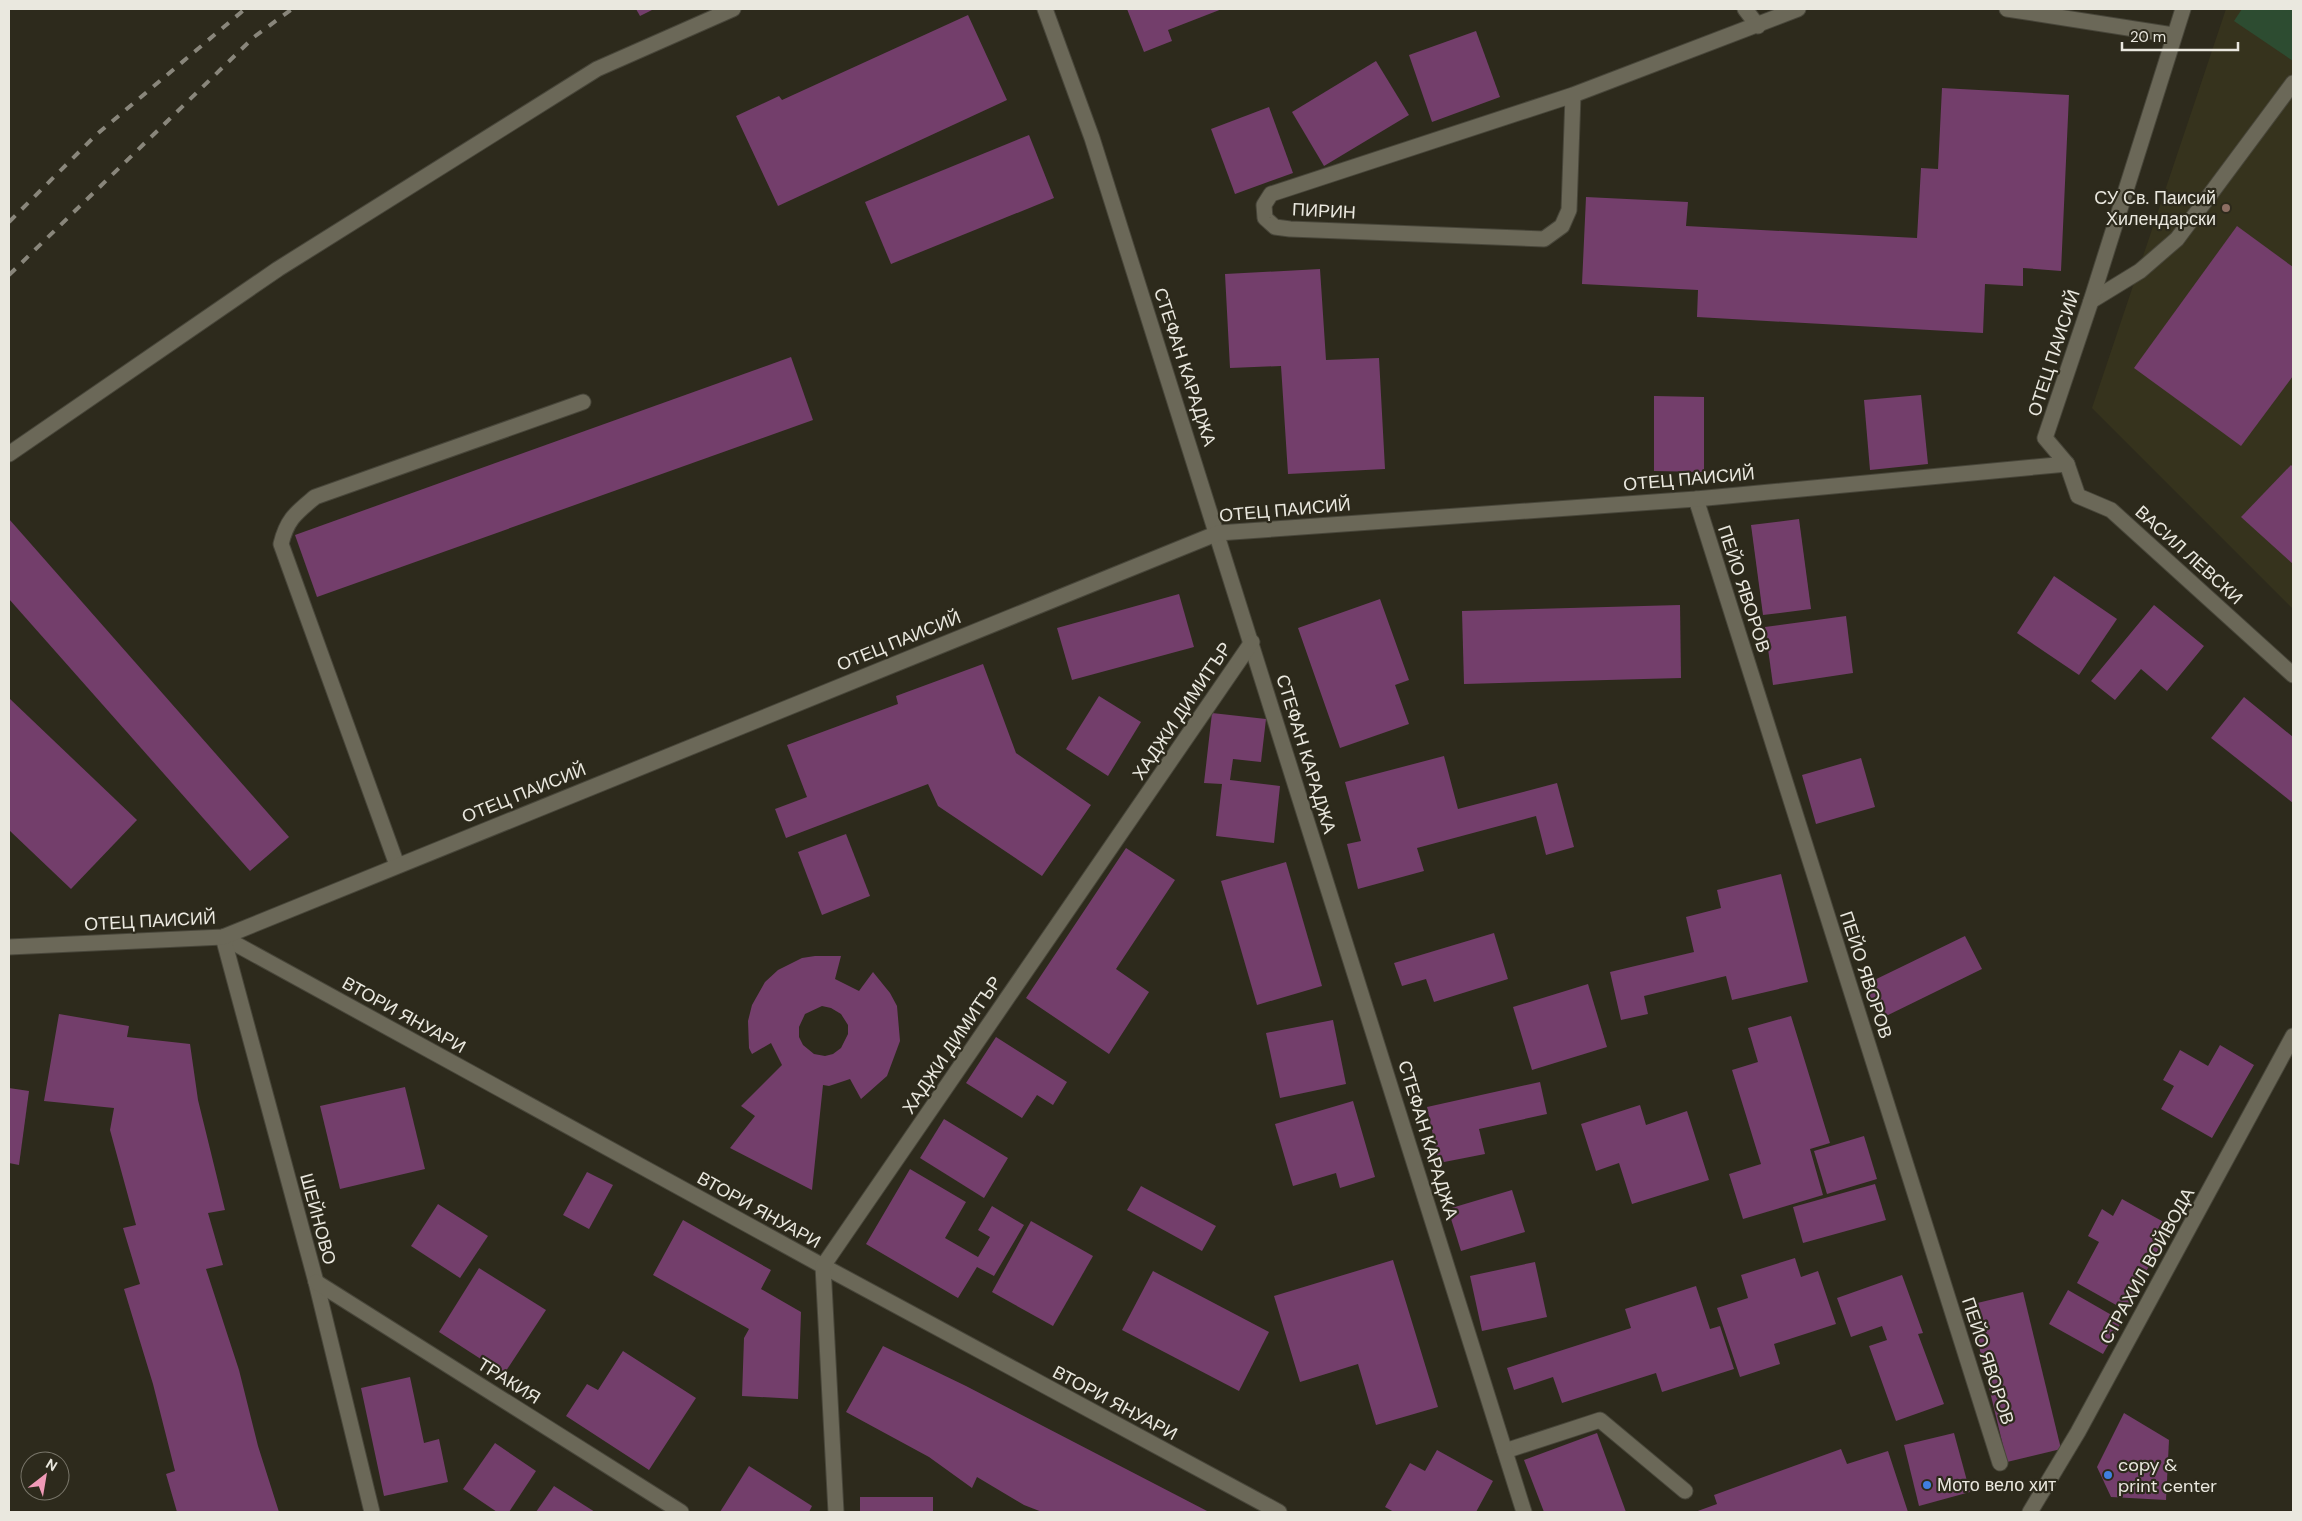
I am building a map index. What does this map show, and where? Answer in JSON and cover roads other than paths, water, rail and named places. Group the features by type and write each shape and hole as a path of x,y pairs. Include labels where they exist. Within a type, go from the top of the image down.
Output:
{"street":[{"path":"9,454 278,269 597,69 733,9"},
{"name":"СТЕФАН КАРАДЖА","path":"1045,9 1092,138 1218,533 1524,1512"},
{"path":"1745,9 1758,26"},
{"name":"ПИРИН","path":"1572,95 1569,210 1562,226 1544,239 1290,230 1275,227 1265,218 1264,205 1271,194 1572,95 1758,26 1798,9"},
{"path":"2007,9 2173,35"},
{"name":"ОТЕЦ ПАИСИЙ","path":"2067,464 2045,438 2091,302 2173,35 2183,9"},
{"path":"2091,302 2140,271 2177,239 2293,83"},
{"path":"398,865 281,544 285,527 295,514 315,498 583,402"},
{"name":"ОТЕЦ ПАИСИЙ","path":"9,947 224,937 1218,533 1696,498 2067,464"},
{"name":"ВАСИЛ ЛЕВСКИ","path":"2067,464 2078,496 2111,510 2293,675"},
{"name":"ПЕЙО ЯВОРОВ","path":"1696,498 2000,1463"},
{"name":"ХАДЖИ ДИМИТЪР","path":"823,1266 1252,642"},
{"name":"ВТОРИ ЯНУАРИ","path":"224,937 823,1266 1279,1512"},
{"name":"ШЕЙНОВО","path":"224,937 316,1282 372,1512"},
{"name":"СТРАХИЛ ВОЙВОДА","path":"2030,1512 2078,1432 2293,1036"},
{"path":"823,1266 836,1512"},
{"name":"ТРАКИЯ","path":"316,1282 681,1512"},
{"path":"1505,1451 1600,1420 1684,1491"}],"railway":[{"path":"9,222 96,135 245,9"},
{"path":"9,275 254,37 292,9"}],"place":[{"name":"СУ Св. Паисий Хилендарски","path":"2226,208"},
{"name":"copy & print center","path":"2108,1475"},
{"name":"Мото вело хит","path":"1927,1485"}]}
